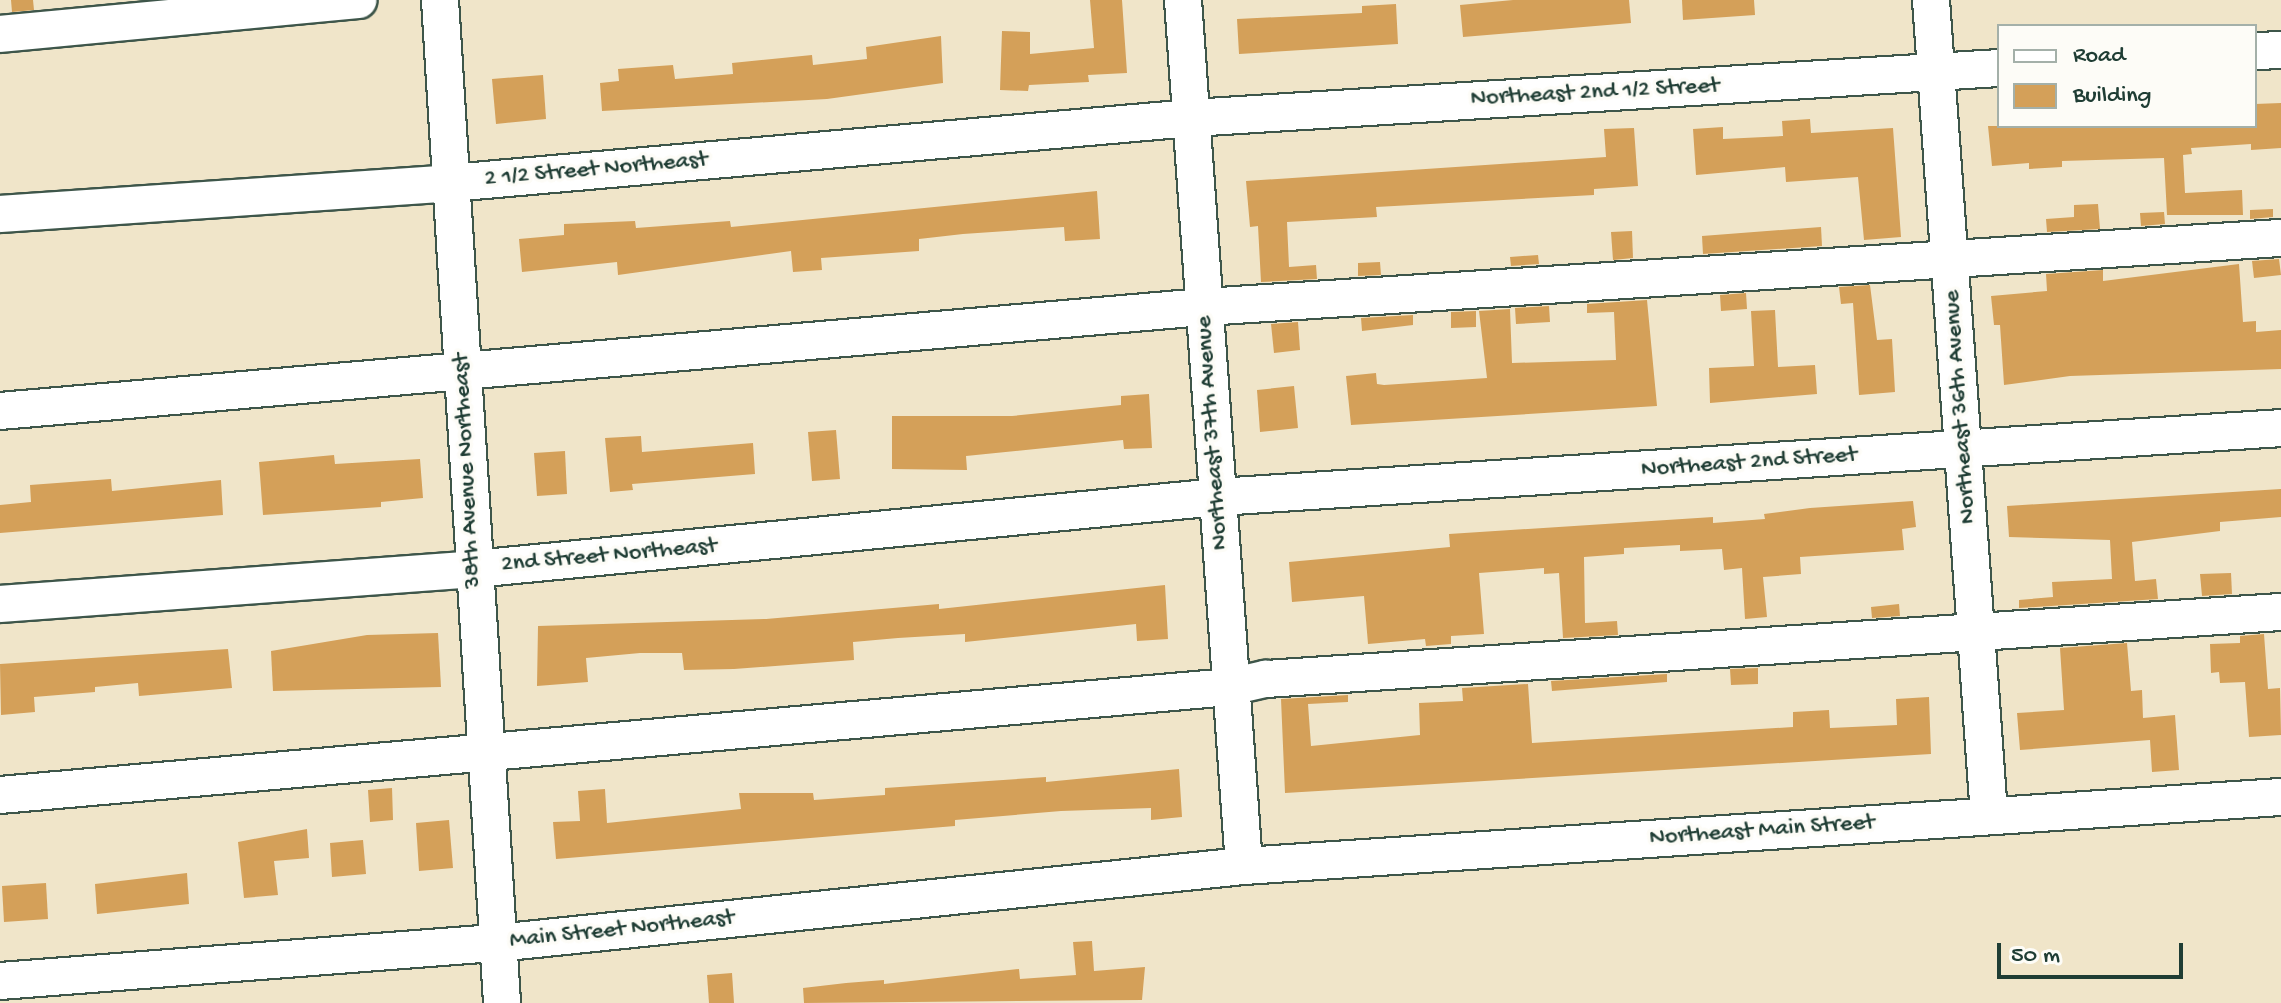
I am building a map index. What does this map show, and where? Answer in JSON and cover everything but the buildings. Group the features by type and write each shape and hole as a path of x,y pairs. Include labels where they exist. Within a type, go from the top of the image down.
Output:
{"street":[{"path":"0,34 358,0"},
{"name":"38th Avenue Northeast","path":"440,0 502,1003"},
{"name":"Northeast 37th Avenue","path":"1183,0 1244,866"},
{"name":"Northeast 36th Avenue","path":"1931,0 1989,815"},
{"path":"2257,51 2281,50"},
{"name":"Northeast 2nd 1/2 Street","path":"1191,118 1997,68"},
{"name":"2 1/2 Street Northeast","path":"0,214 451,183 1191,118"},
{"path":"0,411 1204,307 2281,238"},
{"name":"Northeast 2nd Street","path":"1218,497 2281,428"},
{"name":"2nd Street Northeast","path":"0,604 474,569 1218,497"},
{"path":"0,795 1230,687 1266,679 2281,612"},
{"name":"Northeast Main Street","path":"1244,866 2281,797"},
{"name":"Main Street Northeast","path":"0,981 497,943 1244,866"}]}
